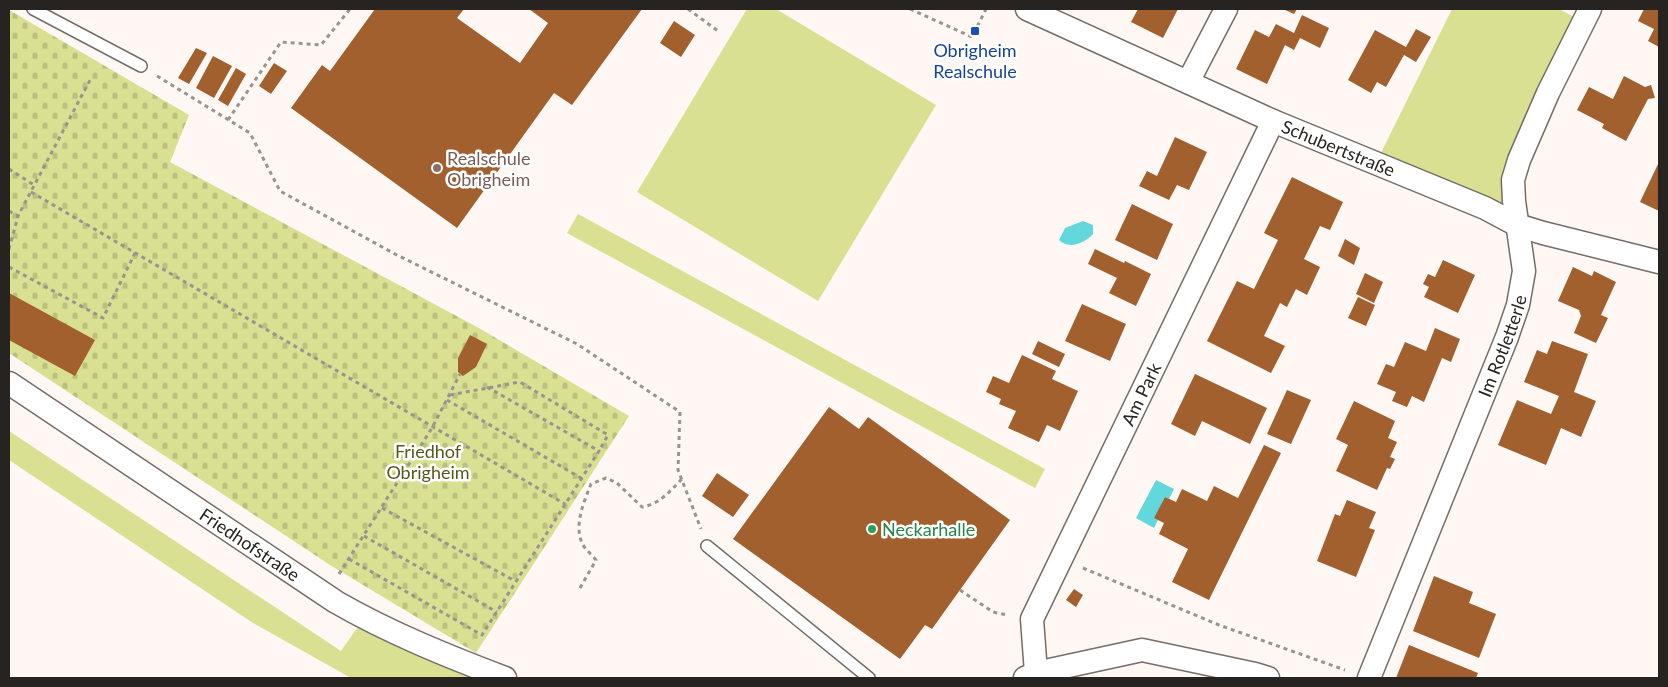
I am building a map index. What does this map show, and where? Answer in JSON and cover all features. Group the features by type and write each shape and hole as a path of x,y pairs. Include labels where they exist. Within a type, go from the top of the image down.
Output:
{"street":[{"name":"Schubertstraße","path":"1027,9 1273,121 1485,208 1516,225 1543,234 1659,262"},
{"path":"1188,82 1226,9"},
{"name":"Im Rotletterle","path":"1359,675 1507,337 1518,305 1524,271 1516,225 1513,180 1519,160 1552,85 1590,9"},
{"name":"Am Park","path":"1032,619 1273,121"},
{"name":"Friedhofstraße","path":"9,383 324,594 369,621 450,657 505,678"},
{"path":"1032,619 1030,675 1142,650 1268,678"}],"lane":[{"path":"33,9 141,66"},
{"path":"707,546 870,678"}],"path":[{"path":"228,120 281,42 321,45 350,9"},
{"path":"688,9 718,31"},
{"path":"910,9 972,37 986,9"},
{"path":"141,66 250,133 280,191 395,254 577,344 680,412 678,470 707,546"},
{"path":"9,249 18,216 90,80"},
{"path":"9,169 34,185"},
{"path":"31,192 565,504"},
{"path":"9,211 18,216"},
{"path":"9,267 102,318 135,253"},
{"path":"324,594 364,536 432,428 460,374"},
{"path":"349,559 482,635 608,435 520,382 450,395"},
{"path":"487,387 599,451"},
{"path":"447,400 581,478"},
{"path":"580,588 596,560 584,545 580,534 580,520 584,500 591,484 606,478 617,483 642,507 651,506 663,498 682,479"},
{"path":"382,508 515,581"},
{"path":"364,536 497,612"},
{"path":"1062,558 1219,625 1359,675"},
{"path":"960,590 993,612 1032,619"}],"green space":[{"path":"747,9 776,9 936,105 818,301 637,192"},
{"path":"1452,9 1559,9 1582,21 1519,160 1517,225 1376,163"},
{"name":"Friedhof Obrigheim","path":"9,10 189,115 170,162 477,327 629,416 476,653 330,565 9,353"},
{"path":"578,214 1045,469 1035,488 567,233"},
{"path":"9,431 341,651 364,618 496,678 351,678 253,623 9,460"}],"water":[{"path":"1083,221 1093,225 1093,234 1090,237 1072,245 1067,245 1059,240 1065,228"},
{"path":"1156,480 1174,489 1169,499 1165,497 1155,518 1158,520 1154,528 1136,518"}],"building":[{"name":"Realschule Obrigheim","path":"375,9 464,9 457,18 520,63 548,23 529,9 642,9 572,105 554,93 457,228 291,108 322,65 330,71"},
{"path":"1138,9 1178,9 1163,38 1131,22"},
{"path":"1283,9 1297,9 1294,14"},
{"path":"1644,9 1659,9 1659,47 1648,41 1654,29 1638,21"},
{"path":"1302,15 1329,28 1320,48 1300,38 1294,50 1285,45 1267,84 1236,69 1255,30 1269,37 1276,24 1294,33"},
{"path":"674,21 695,35 681,57 660,43"},
{"path":"1416,29 1431,37 1416,62 1404,55 1386,87 1377,82 1371,93 1348,80 1375,30 1406,47"},
{"path":"196,48 207,53 189,84 178,78"},
{"path":"213,56 232,66 214,98 196,88"},
{"path":"274,63 287,71 271,94 259,86"},
{"path":"236,68 246,74 228,106 218,100"},
{"path":"1624,76 1645,87 1651,85 1655,98 1648,99 1626,141 1602,128 1604,124 1577,110 1589,87 1613,99"},
{"path":"1175,137 1207,152 1189,190 1177,185 1169,200 1139,186 1147,171 1157,176"},
{"path":"1659,162 1659,211 1640,202"},
{"path":"1292,177 1343,202 1330,230 1320,226 1304,259 1320,267 1307,295 1296,289 1287,307 1280,303 1264,336 1285,346 1271,373 1207,341 1237,281 1254,289 1278,240 1264,233"},
{"path":"1132,204 1173,224 1157,260 1115,240"},
{"path":"1345,239 1360,248 1354,265 1338,256"},
{"path":"1095,249 1151,274 1136,306 1109,293 1117,278 1088,264"},
{"path":"1443,260 1475,275 1458,313 1424,297 1429,287 1423,284 1428,274 1435,277"},
{"path":"1573,267 1592,276 1594,271 1616,282 1601,315 1608,318 1596,343 1574,333 1581,316 1579,310 1558,301"},
{"path":"1365,273 1383,282 1374,303 1356,294"},
{"path":"9,293 95,340 75,376 9,340"},
{"path":"1358,297 1375,305 1366,326 1348,318"},
{"path":"1082,304 1126,324 1110,361 1065,341"},
{"path":"1435,328 1460,339 1451,362 1442,358 1424,402 1412,396 1407,407 1392,401 1396,392 1377,384 1386,364 1394,367 1405,342 1426,351"},
{"path":"470,335 487,344 476,367 463,376 458,372 458,358"},
{"path":"1038,341 1065,354 1059,367 1032,354"},
{"path":"1552,341 1588,354 1574,392 1596,401 1581,437 1561,428 1546,465 1498,445 1517,400 1551,414 1559,396 1524,382 1537,350 1547,354"},
{"path":"1022,355 1056,371 1052,379 1078,391 1060,431 1047,425 1039,442 1008,428 1016,411 999,404 1001,399 986,392 993,376 1009,383"},
{"path":"1195,374 1267,408 1250,444 1202,421 1195,436 1171,424"},
{"path":"1287,390 1311,400 1291,444 1267,434"},
{"path":"1354,401 1395,421 1388,438 1397,442 1390,457 1395,459 1390,469 1387,468 1377,490 1336,471 1348,445 1336,439"},
{"name":"Neckarhalle","path":"829,407 859,429 868,417 1010,520 932,629 925,625 900,659 733,539"},
{"path":"1264,445 1281,453 1209,600 1172,582 1188,549 1159,534 1164,523 1154,518 1165,497 1176,502 1182,489 1207,501 1214,486 1238,498"},
{"path":"717,473 749,495 733,517 702,496"},
{"path":"1347,500 1376,512 1369,528 1375,530 1356,577 1317,561 1335,514 1340,516"},
{"path":"1434,576 1473,592 1469,603 1496,614 1479,658 1413,631"},
{"path":"1074,589 1083,595 1076,607 1066,600"},
{"path":"1409,645 1478,673 1476,678 1396,678"}],"place":[{"name":"Obrigheim Realschule","path":"975,31"},
{"name":"Realschule Obrigheim","path":"437,168"},
{"name":"Neckarhalle","path":"872,529"}]}
